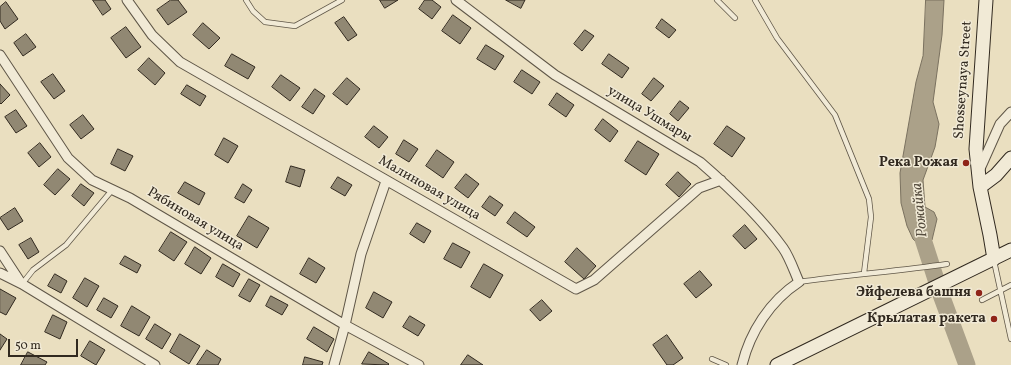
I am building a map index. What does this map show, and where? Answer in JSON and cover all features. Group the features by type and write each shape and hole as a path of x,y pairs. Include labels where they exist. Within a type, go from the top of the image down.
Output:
{"main road":[{"name":"Shosseynaya Street","path":"986,0 976,149 979,181 994,259"},
{"path":"979,181 996,174 1011,158"},
{"path":"777,365 1011,250"}],"street":[{"name":"Малиновая улица","path":"127,0 152,35 180,62 576,289 594,280 699,188 721,180"},
{"name":"улица Ушмары","path":"456,0 555,75 700,162 721,180 758,218 784,249 799,282"},
{"name":"Рябиновая улица","path":"0,55 68,158 92,180 130,198 345,325 419,365"},
{"path":"979,181 1000,124 1011,112"},
{"path":"334,365 345,325 361,254 386,181"},
{"path":"0,251 22,284"},
{"path":"0,273 22,284 155,365"},
{"path":"742,365 751,339 766,313 785,292 799,282"}],"lane":[{"path":"246,0 253,11 265,22 295,26 342,0"},
{"path":"717,0 735,18"},
{"path":"755,0 777,38 835,115 865,188 869,200 871,217 864,273"},
{"path":"22,284 33,270 66,245 113,189"},
{"path":"994,259 1011,339"},
{"path":"799,282 947,264"},
{"path":"982,300 1011,284"},
{"path":"712,359 726,365"}],"water":[{"path":"926,0 944,0 942,35 933,102 939,124 935,147 923,180 925,207 934,212 937,219 932,240 920,246 913,239 907,226 901,203 900,173 916,82 923,56"}],"building":[{"path":"93,0 105,0 111,9 103,15"},
{"path":"171,0 178,0 187,12 168,25 157,10"},
{"path":"380,0 398,0 385,8"},
{"path":"425,0 432,0 441,7 432,19 419,9"},
{"path":"506,0 525,0 521,8"},
{"path":"6,2 18,19 5,29 0,21 0,7"},
{"path":"453,15 471,28 460,44 442,31"},
{"path":"344,17 357,35 348,41 335,23"},
{"path":"662,19 676,30 669,38 656,28"},
{"path":"203,23 220,38 209,49 193,35"},
{"path":"126,27 141,47 126,58 111,38"},
{"path":"585,30 594,36 582,51 574,44"},
{"path":"26,34 36,47 23,56 14,43"},
{"path":"486,45 504,56 495,70 477,59"},
{"path":"232,54 255,67 248,79 225,66"},
{"path":"609,54 629,68 622,78 602,64"},
{"path":"149,58 165,73 155,85 138,70"},
{"path":"522,70 540,82 532,94 514,82"},
{"path":"53,74 65,91 54,99 41,82"},
{"path":"281,75 300,88 290,101 272,87"},
{"path":"347,78 360,89 347,105 333,94"},
{"path":"654,78 664,86 651,101 642,94"},
{"path":"0,84 10,95 1,104 0,103"},
{"path":"187,85 206,96 200,106 181,94"},
{"path":"315,89 325,96 313,114 302,107"},
{"path":"557,93 574,105 566,117 549,105"},
{"path":"680,101 689,108 678,121 670,114"},
{"path":"16,110 27,126 16,133 5,117"},
{"path":"83,115 94,129 81,139 70,125"},
{"path":"603,119 618,131 610,142 595,130"},
{"path":"374,126 388,137 379,148 365,137"},
{"path":"727,126 745,138 732,157 714,144"},
{"path":"224,138 238,146 228,163 215,155"},
{"path":"404,140 418,149 409,162 396,154"},
{"path":"638,141 659,154 646,175 625,161"},
{"path":"40,143 51,157 39,167 28,153"},
{"path":"118,149 133,156 125,171 111,164"},
{"path":"437,150 454,162 443,178 426,166"},
{"path":"291,166 305,170 300,187 286,182"},
{"path":"58,169 70,179 55,195 44,185"},
{"path":"678,172 691,184 679,197 666,185"},
{"path":"466,174 479,184 468,198 455,188"},
{"path":"338,177 352,185 345,196 331,188"},
{"path":"185,182 205,193 199,205 178,193"},
{"path":"81,184 94,193 84,206 72,196"},
{"path":"243,184 252,190 244,203 235,198"},
{"path":"490,196 503,205 495,216 482,207"},
{"path":"15,208 23,221 8,230 0,218"},
{"path":"515,212 535,227 527,237 507,223"},
{"path":"249,216 269,228 257,248 237,236"},
{"path":"417,223 431,231 424,243 410,234"},
{"path":"745,225 757,239 745,249 733,236"},
{"path":"171,232 187,242 174,261 159,251"},
{"path":"31,238 39,252 28,259 19,245"},
{"path":"453,243 470,252 461,268 444,259"},
{"path":"195,247 211,258 201,274 185,264"},
{"path":"577,248 596,266 584,279 565,262"},
{"path":"125,256 141,265 137,273 120,264"},
{"path":"309,258 325,268 316,283 300,274"},
{"path":"223,264 240,274 233,287 216,277"},
{"path":"484,264 503,275 490,298 471,287"},
{"path":"700,271 712,285 696,298 684,284"},
{"path":"55,274 67,281 61,293 48,286"},
{"path":"85,278 99,286 87,307 73,298"},
{"path":"249,279 260,285 250,302 239,296"},
{"path":"0,289 16,298 6,315 0,312"},
{"path":"374,292 392,302 383,318 366,308"},
{"path":"271,296 288,305 282,315 266,306"},
{"path":"104,298 118,306 111,318 97,310"},
{"path":"542,300 552,311 540,321 530,310"},
{"path":"132,306 150,317 139,336 121,326"},
{"path":"53,315 67,322 60,339 45,332"},
{"path":"410,316 425,325 418,336 403,327"},
{"path":"155,324 171,334 162,349 146,339"},
{"path":"314,327 334,339 327,352 307,339"},
{"path":"0,334 7,339 0,350"},
{"path":"180,334 200,346 189,364 170,352"},
{"path":"667,335 683,358 673,365 667,365 653,345"},
{"path":"90,341 105,350 96,365 81,356"},
{"path":"207,350 221,359 218,365 197,365"},
{"path":"28,352 47,362 45,365 21,365"},
{"path":"369,352 389,364 362,364"},
{"path":"468,355 483,365 461,365"},
{"path":"305,357 323,362 322,365 303,365"}],"waterway":[{"name":"Рожайка","path":"921,221 922,236 940,292 967,365"}],"place":[{"name":"Река Рожая","path":"966,163"},
{"name":"Эйфелева башня","path":"979,293"},
{"name":"Крылатая ракета","path":"994,319"}]}
